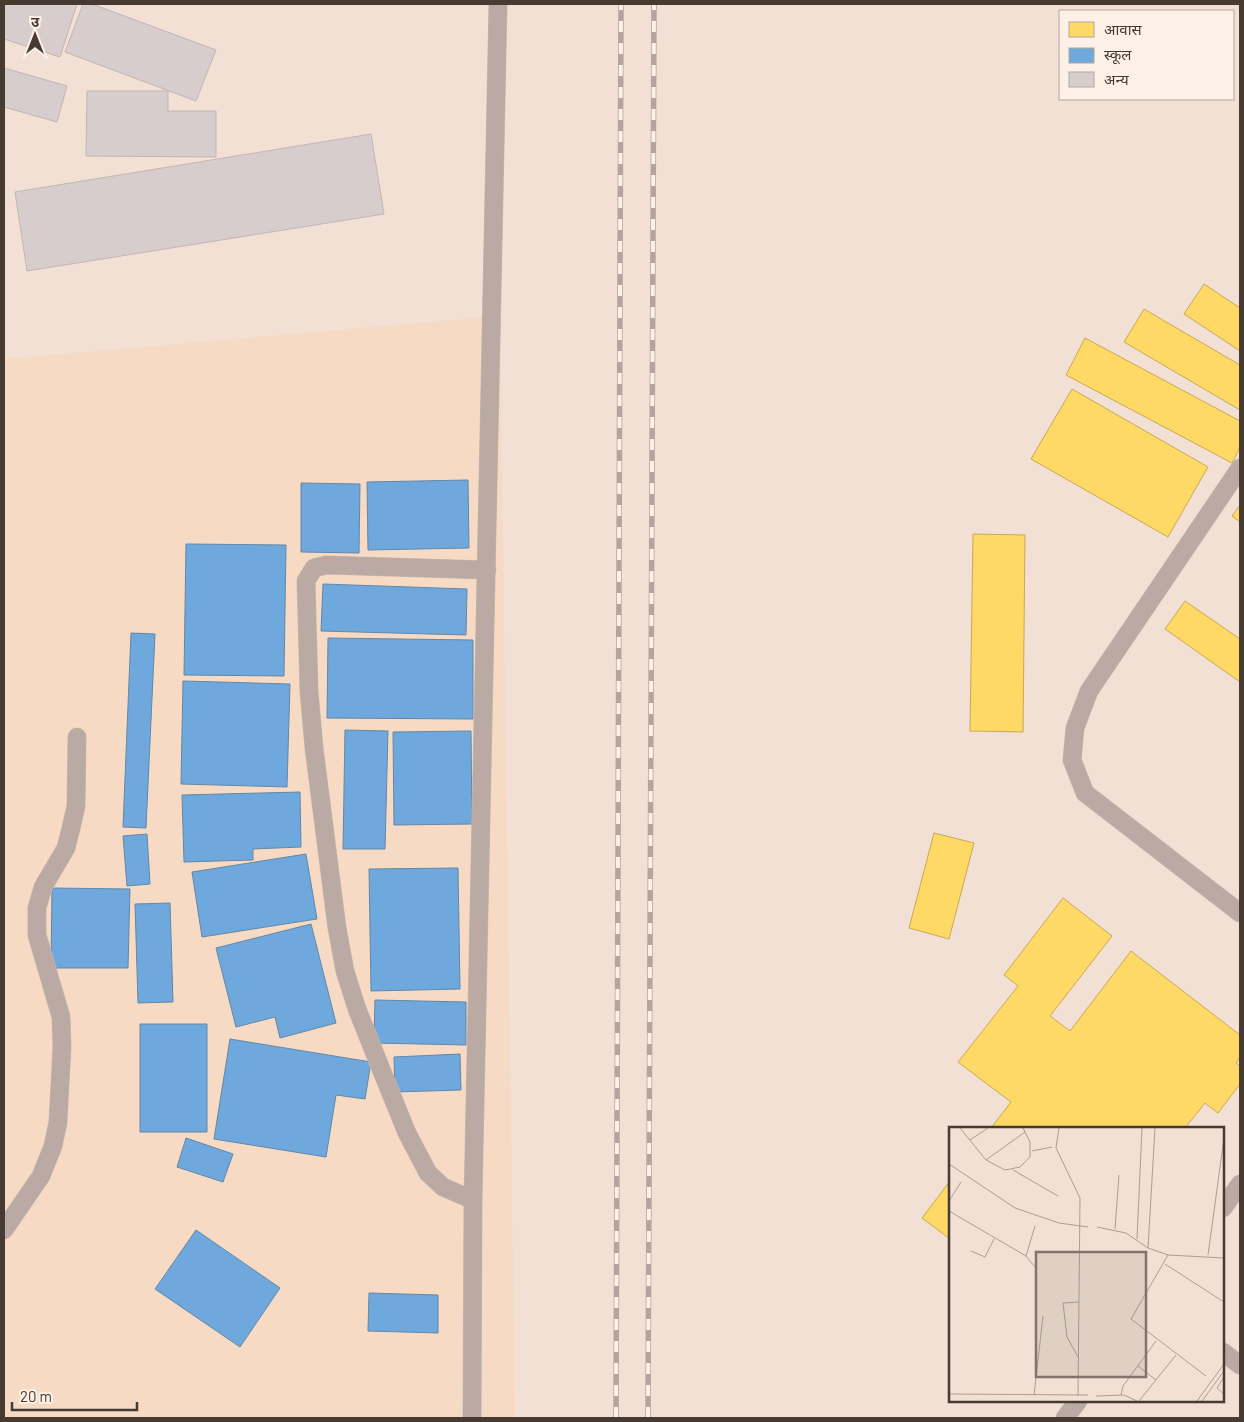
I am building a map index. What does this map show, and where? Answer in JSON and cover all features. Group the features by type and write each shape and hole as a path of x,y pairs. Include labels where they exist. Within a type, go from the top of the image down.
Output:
{"lane":[{"path":"472,1418 473,1200 498,4"},
{"path":"1240,468 1088,691 1075,728 1072,760 1085,793 1240,913"},
{"path":"473,1200 443,1187 428,1173 407,1133 357,1009 345,971 337,928 313,739 309,691 306,582 314,568 326,565 486,570"},
{"path":"4,1230 41,1176 53,1146 58,1122 62,1046 61,1017 37,935 37,908 43,887 66,848 71,828 76,806 78,736"},
{"path":"1224,1207 1240,1184"},
{"path":"1224,1353 1240,1365"},
{"path":"1065,1418 1077,1402"}],"shaded area":[{"path":"500,316 515,1418 4,1418 4,359"}],"building: आवास":[{"path":"1204,284 1240,308 1240,351 1184,314"},
{"path":"1144,309 1240,365 1240,410 1124,342"},
{"path":"1085,338 1240,421 1240,447 1232,463 1066,375"},
{"path":"1072,389 1208,467 1168,537 1031,459"},
{"path":"1240,505 1240,522 1232,516"},
{"path":"973,534 1025,535 1023,732 970,731"},
{"path":"1185,601 1240,639 1240,682 1165,629"},
{"path":"934,833 974,843 949,939 909,928"},
{"path":"1063,898 1112,936 1050,1016 1070,1031 1131,951 1240,1035 1240,1057 1236,1063 1240,1066 1240,1084 1218,1113 1205,1103 1186,1127 992,1127 1011,1102 958,1062 1018,986 1004,975"},
{"path":"949,1182 949,1238 922,1218"}],"building: स्कूल":[{"path":"468,480 469,548 368,550 367,482"},
{"path":"301,483 360,484 359,553 301,552"},
{"path":"186,544 286,545 284,676 184,675"},
{"path":"323,584 467,589 466,635 321,631"},
{"path":"131,633 155,634 146,828 123,827"},
{"path":"328,638 473,640 473,719 327,718"},
{"path":"183,681 290,684 287,787 181,784"},
{"path":"345,730 388,731 385,849 343,849"},
{"path":"471,731 472,824 394,825 393,732"},
{"path":"300,792 301,847 253,849 253,860 184,862 182,795"},
{"path":"147,834 150,884 127,886 123,836"},
{"path":"306,854 317,919 202,937 192,872"},
{"path":"458,868 460,989 371,991 369,869"},
{"path":"52,888 130,889 128,968 51,968"},
{"path":"170,903 173,1002 138,1003 135,904"},
{"path":"311,924 336,1023 280,1038 275,1017 236,1027 216,948"},
{"path":"375,1000 466,1002 466,1045 374,1043"},
{"path":"140,1024 207,1024 207,1132 140,1132"},
{"path":"230,1039 371,1062 365,1099 336,1095 326,1157 214,1139"},
{"path":"460,1054 461,1090 395,1092 394,1057"},
{"path":"186,1138 233,1154 223,1182 177,1167"},
{"path":"196,1230 280,1288 240,1347 155,1289"},
{"path":"369,1293 438,1295 438,1333 368,1331"}],"building: अन्य":[{"path":"4,4 77,4 60,57 4,39"},
{"path":"83,4 92,4 216,50 196,101 65,52"},
{"path":"4,68 67,86 57,122 4,107"},
{"path":"87,91 168,91 168,111 216,111 216,157 86,156"},
{"path":"371,134 384,214 27,271 15,192"}],"railway":[{"path":"616,1418 621,4"},
{"path":"648,1418 654,4"}]}
